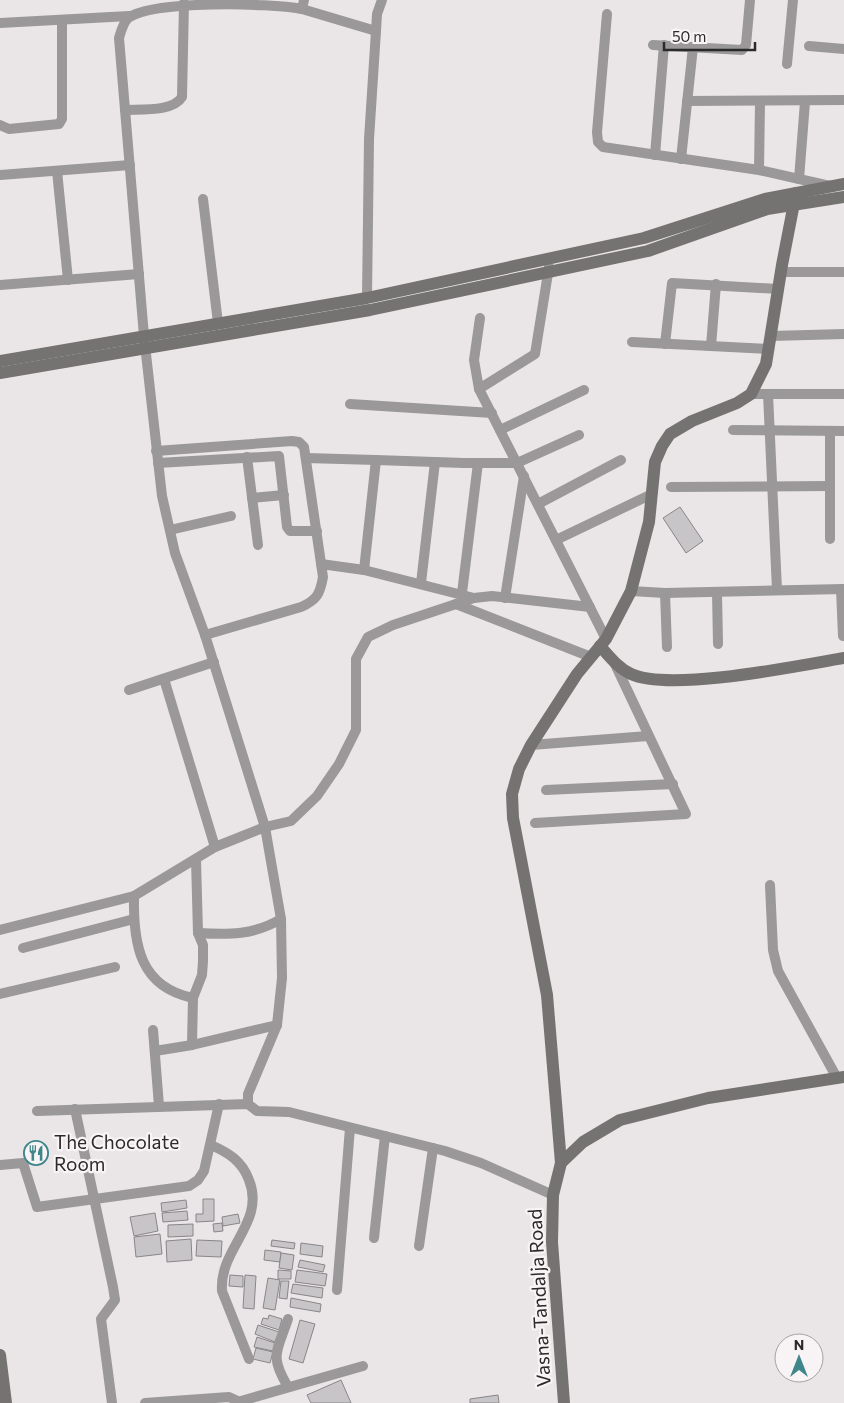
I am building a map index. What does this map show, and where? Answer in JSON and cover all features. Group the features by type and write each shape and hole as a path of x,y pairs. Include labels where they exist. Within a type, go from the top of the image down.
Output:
{"street":[{"path":"367,298 369,139 377,14 381,0"},
{"path":"655,155 659,45 737,50 745,48 750,0"},
{"path":"787,64 793,0"},
{"path":"0,23 129,16 148,9 184,3 269,3 303,5 376,31"},
{"path":"125,110 170,106 178,103 182,97 184,3"},
{"path":"607,14 597,132 598,142 603,148 759,170 838,185"},
{"path":"129,16 123,25 119,38 145,342 162,496 175,553 214,662 265,827 281,919 282,978 276,1025 248,1094 248,1104"},
{"path":"0,124 9,129 59,124 62,119 62,20"},
{"path":"809,46 844,49"},
{"path":"681,159 693,47"},
{"path":"687,101 805,102 844,100"},
{"path":"759,170 760,102"},
{"path":"799,179 805,102"},
{"path":"0,175 130,166"},
{"path":"57,171 68,280"},
{"path":"0,361 370,310 648,250 838,185"},
{"path":"0,374 145,342 218,323 367,298 644,238 765,199 844,197"},
{"path":"204,199 218,323"},
{"path":"561,1163 547,995 513,818 512,794 519,769 531,745 603,642 631,591 641,557 652,494 655,462 670,434 692,421 737,403 751,394 766,364 795,199"},
{"path":"479,389 535,354 550,258"},
{"path":"781,272 844,272"},
{"path":"0,285 139,274"},
{"path":"665,344 672,282 778,289"},
{"path":"711,346 716,284"},
{"path":"480,318 474,360 479,389 590,606 603,642 686,814 536,823"},
{"path":"632,342 711,346 844,334"},
{"path":"500,430 584,390"},
{"path":"751,394 844,394"},
{"path":"768,394 777,590"},
{"path":"350,404 492,413"},
{"path":"733,430 844,431"},
{"path":"830,431 830,539"},
{"path":"306,458 517,463 579,435"},
{"path":"156,451 292,441 299,442 304,447 323,577 320,594 312,602 301,607 205,635"},
{"path":"158,463 279,456 288,527 290,531 316,531"},
{"path":"247,457 258,545"},
{"path":"364,570 376,460"},
{"path":"538,504 621,460"},
{"path":"420,584 435,462"},
{"path":"462,593 478,463"},
{"path":"505,598 524,476"},
{"path":"671,487 830,486"},
{"path":"252,498 284,494"},
{"path":"556,540 652,494"},
{"path":"170,530 231,516"},
{"path":"321,564 364,570 462,593 474,598"},
{"path":"631,591 664,593 843,589 843,636"},
{"path":"717,592 718,644"},
{"path":"664,593 667,647"},
{"path":"0,930 134,896 215,847 265,827 292,821 317,796 339,764 356,730 356,659 368,637 393,625 474,598 505,598 590,606"},
{"path":"456,604 591,657"},
{"path":"614,662 632,675 671,680 761,672 844,658"},
{"path":"129,690 214,662"},
{"path":"164,679 215,847"},
{"path":"531,745 648,736"},
{"path":"546,790 673,784"},
{"path":"192,1045 193,998 202,975 203,960 203,944 198,933 196,860"},
{"path":"561,1163 583,1142 620,1120 708,1098 841,1078 778,971 774,950 770,885"},
{"path":"134,896 134,919 139,950 148,971 156,982 169,992 193,998"},
{"path":"22,948 134,919"},
{"path":"198,933 242,934 265,928 281,919"},
{"path":"0,994 114,967"},
{"path":"155,1051 192,1045 276,1025"},
{"path":"153,1030 159,1106"},
{"path":"0,1165 23,1163 37,1207 189,1186 198,1180 204,1171 211,1145 218,1104"},
{"path":"37,1111 248,1104 257,1111 289,1112 433,1148 481,1163 553,1195"},
{"path":"75,1109 115,1300 101,1318 112,1403"},
{"path":"337,1290 350,1128"},
{"path":"374,1238 386,1136"},
{"path":"211,1145 236,1158 252,1188 254,1202 252,1213 224,1266 221,1279 222,1291 249,1359"},
{"path":"419,1246 433,1148"},
{"name":"Vasna-Tandalja Road","path":"561,1163 553,1195 552,1242 564,1403"},
{"path":"288,1318 276,1355 276,1368 288,1387"},
{"path":"0,1355 6,1403"},
{"path":"145,1403 229,1397 242,1402 363,1366"}],"building":[{"path":"680,507 703,541 686,553 663,518"},
{"path":"203,1199 214,1199 214,1221 196,1222 196,1214 203,1214"},
{"path":"186,1200 187,1208 162,1212 161,1203"},
{"path":"187,1211 188,1220 163,1222 162,1213"},
{"path":"155,1213 158,1231 134,1236 130,1217"},
{"path":"238,1214 240,1223 223,1226 222,1217"},
{"path":"222,1223 223,1231 214,1232 213,1224"},
{"path":"193,1224 193,1236 168,1237 168,1225"},
{"path":"160,1234 162,1254 136,1257 134,1237"},
{"path":"191,1239 192,1260 167,1262 166,1241"},
{"path":"197,1240 222,1241 221,1257 196,1256"},
{"path":"272,1240 295,1243 294,1249 271,1246"},
{"path":"301,1243 323,1246 322,1257 300,1254"},
{"path":"265,1250 281,1252 280,1262 264,1260"},
{"path":"281,1253 294,1255 292,1270 279,1268"},
{"path":"300,1260 325,1265 323,1272 298,1267"},
{"path":"278,1270 291,1271 291,1279 278,1279"},
{"path":"297,1270 327,1274 325,1286 295,1282"},
{"path":"230,1275 243,1276 243,1287 229,1286"},
{"path":"245,1275 256,1276 254,1309 243,1308"},
{"path":"268,1278 280,1280 275,1310 263,1308"},
{"path":"281,1281 289,1281 287,1299 279,1298"},
{"path":"293,1284 323,1288 322,1298 291,1293"},
{"path":"291,1298 321,1304 320,1312 290,1307"},
{"path":"269,1315 282,1319 279,1330 261,1324 263,1318 268,1319"},
{"path":"300,1320 315,1324 303,1363 289,1359"},
{"path":"258,1325 279,1332 275,1342 255,1334"},
{"path":"257,1337 275,1343 273,1351 254,1347"},
{"path":"256,1348 273,1352 270,1363 253,1359"},
{"path":"341,1380 351,1403 311,1403 307,1395"},
{"path":"498,1395 499,1403 470,1403 470,1399"}],"place":[{"name":"The Chocolate Room","path":"36,1153"}]}
